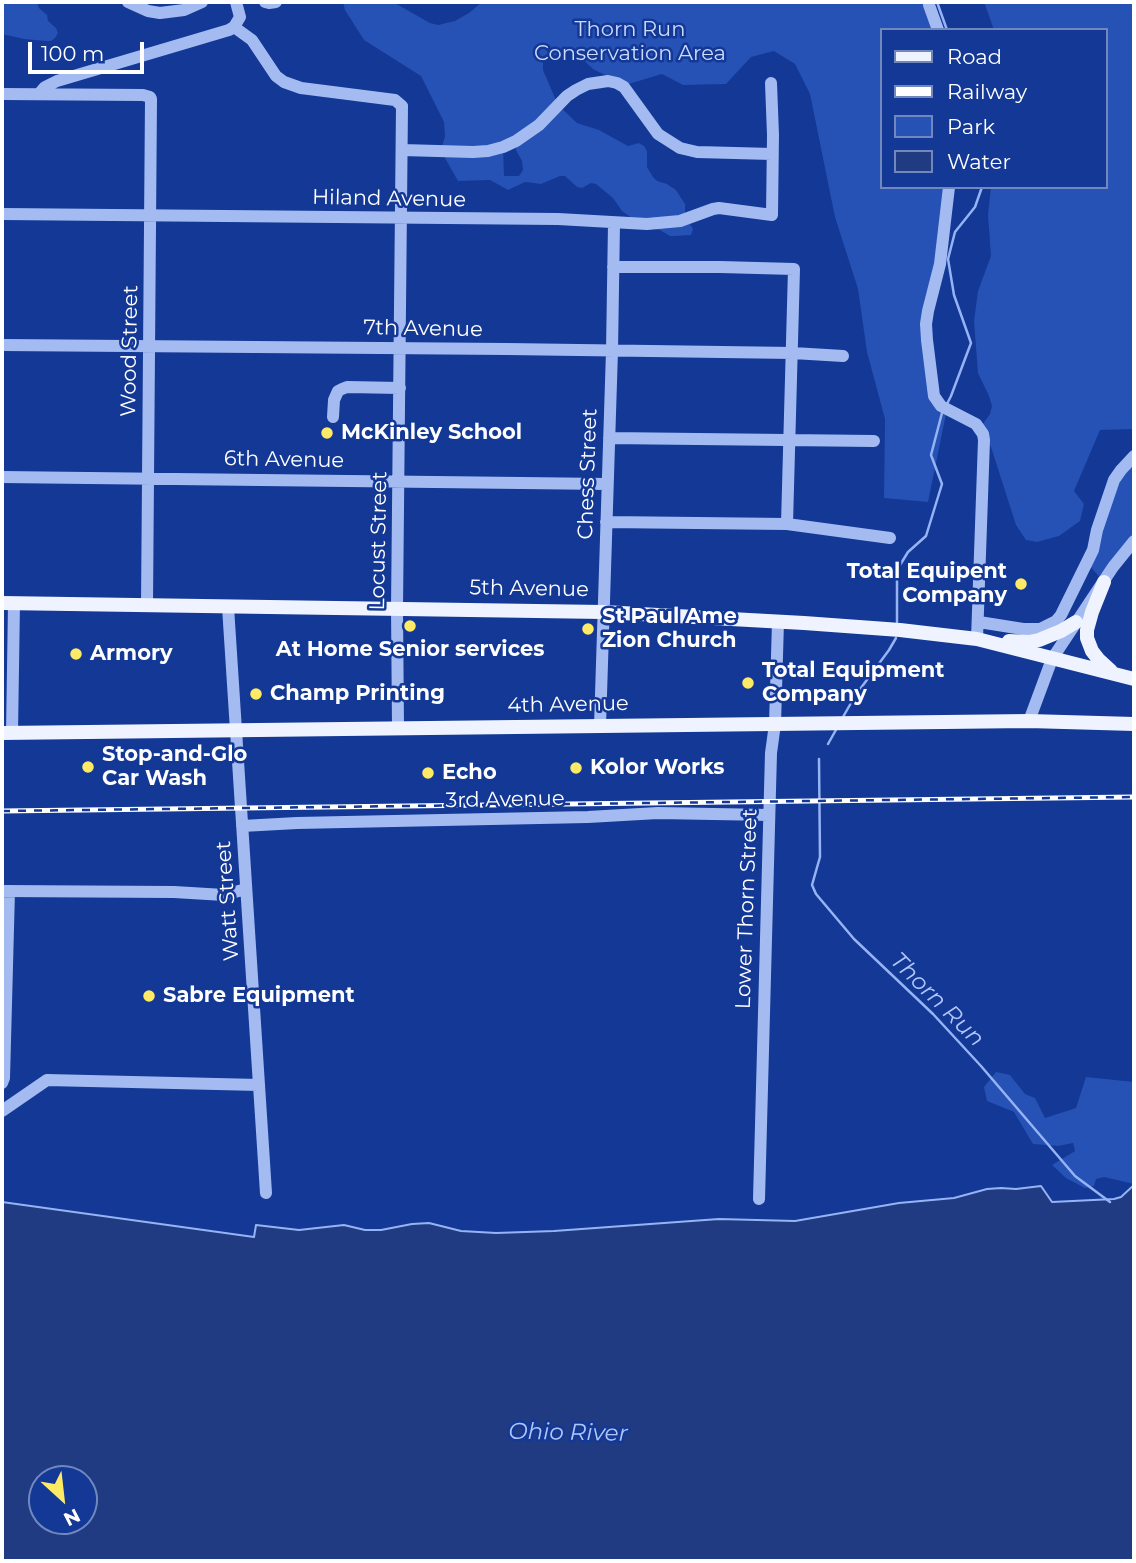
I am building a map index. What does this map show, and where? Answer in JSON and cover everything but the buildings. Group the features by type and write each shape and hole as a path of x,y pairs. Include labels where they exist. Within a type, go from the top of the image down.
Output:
{"main road":[{"path":"1104,582 1088,622 1087,638 1099,660 1115,674"},
{"name":"5th Avenue","path":"8,603 603,612 900,630 977,639 1134,679"},
{"path":"977,639 1028,642 1049,636 1076,622"},
{"name":"4th Avenue","path":"7,733 1029,721 1134,724"}],"street":[{"path":"128,2 148,11 172,13 202,2"},
{"path":"2,94 39,94 45,87 57,81 229,30 240,17 236,2"},
{"path":"265,2 276,2"},
{"path":"929,5 937,28"},
{"name":"Locust Street","path":"234,27 252,40 276,76 284,82 301,88 401,103 398,728"},
{"path":"402,150 473,152 503,147 529,133 576,90 588,84 608,81 625,87 658,134 680,148 697,152 772,154 771,83"},
{"name":"Wood Street","path":"39,94 143,95 149,97 152,103 147,606"},
{"name":"Hiland Avenue","path":"2,214 558,219 646,224 680,221 719,208 772,215 772,154"},
{"path":"949,189 940,264 926,324 934,396 944,408 976,424 984,440 977,639"},
{"name":"Chess Street","path":"600,726 614,223"},
{"path":"613,267 794,269 788,524"},
{"name":"7th Avenue","path":"2,345 793,353 843,356"},
{"path":"333,416 335,395 342,389 400,388"},
{"path":"609,438 873,441"},
{"path":"979,622 1040,629 1056,621 1093,550 1114,480 1134,456"},
{"name":"6th Avenue","path":"2,477 607,484"},
{"path":"606,522 788,524 890,538"},
{"path":"1029,721 1052,659 1134,541"},
{"path":"7,733 8,603"},
{"name":"Watt Street","path":"228,607 266,1193"},
{"name":"Lower Thorn Street","path":"759,1199 771,753 775,724 778,622"},
{"name":"3rd Avenue","path":"242,826 658,813 769,815"},
{"path":"2,1083 5,891 224,895 246,889"},
{"path":"2,1111 47,1080 259,1085"}],"green space":[{"path":"2,2 37,2 47,15 48,21 56,28 58,33 55,38 46,41 2,34"},
{"name":"Thorn Run Conservation Area","path":"343,2 393,2 438,25 455,21 482,2 931,2 938,28 880,28 880,189 949,189 931,295 932,389 947,409 928,502 884,498 885,419 867,352 858,289 835,217 810,94 795,64 774,51 751,57 726,84 683,85 662,74 625,85 593,69 573,50 543,59 543,70 558,105 577,123 599,130 628,146 639,143 644,146 647,151 647,167 653,177 676,190 685,204 685,215 693,229 691,235 670,236 660,230 644,227 622,211 613,198 596,184 577,187 565,176 560,176 541,184 525,182 508,190 490,180 458,181 441,151 445,136 444,122 421,76 364,40 345,10","holes":["516,141 516,150 523,170 519,176 504,176 503,146"]},
{"path":"984,2 1134,2 1134,429 1100,430 1074,491 1084,504 1080,521 1059,536 1037,542 1026,540 1016,525 991,447 984,440 980,428 992,406 978,373 974,321 978,291 991,256 988,215 991,189 1108,189 1108,28 993,28"},
{"path":"1134,456 1134,541 1104,582 1087,563 1110,491"},
{"path":"996,1072 1010,1075 1025,1094 1035,1098 1045,1118 1076,1108 1086,1077 1134,1082 1134,1184 1104,1177 1096,1179 1094,1186 1085,1188 1066,1178 1052,1165 1075,1151 1073,1143 1058,1146 1033,1144 1014,1112 987,1101 984,1087"}],"water":[{"name":"Ohio River","path":"1134,1185 1134,1561 2,1561 2,1202 254,1237 256,1225 299,1230 344,1225 365,1230 381,1230 429,1223 461,1231 496,1233 719,1219 795,1221 899,1203 954,1198 987,1189 1041,1186 1052,1202 1121,1197"}],"waterway":[{"name":"Thorn Run","path":"937,2 946,28"},
{"name":"Thorn Run","path":"947,404 971,343 954,295 948,259 955,232 975,207 981,189"},
{"name":"Thorn Run","path":"897,622 897,570 908,552 926,536 942,484 931,455 942,413"},
{"name":"Thorn Run","path":"843,717 896,638"},
{"name":"Thorn Run","path":"828,744 837,728"},
{"name":"Thorn Run","path":"819,759 820,857 812,885 816,894 854,939 933,1014 981,1066 1075,1176 1110,1202"}],"railway":[{"path":"2,811 1134,797"}],"place":[{"name":"McKinley School","path":"327,433"},
{"name":"Total Equipent Company","path":"1021,584"},
{"name":"At Home Senior services","path":"410,626"},
{"name":"St Paul Ame Zion Church","path":"588,629"},
{"name":"Armory","path":"76,654"},
{"name":"Total Equipment Company","path":"748,683"},
{"name":"Champ Printing","path":"256,694"},
{"name":"Stop-and-Glo Car Wash","path":"88,767"},
{"name":"Kolor Works","path":"576,768"},
{"name":"Echo","path":"428,773"},
{"name":"Sabre Equipment","path":"149,996"}]}
